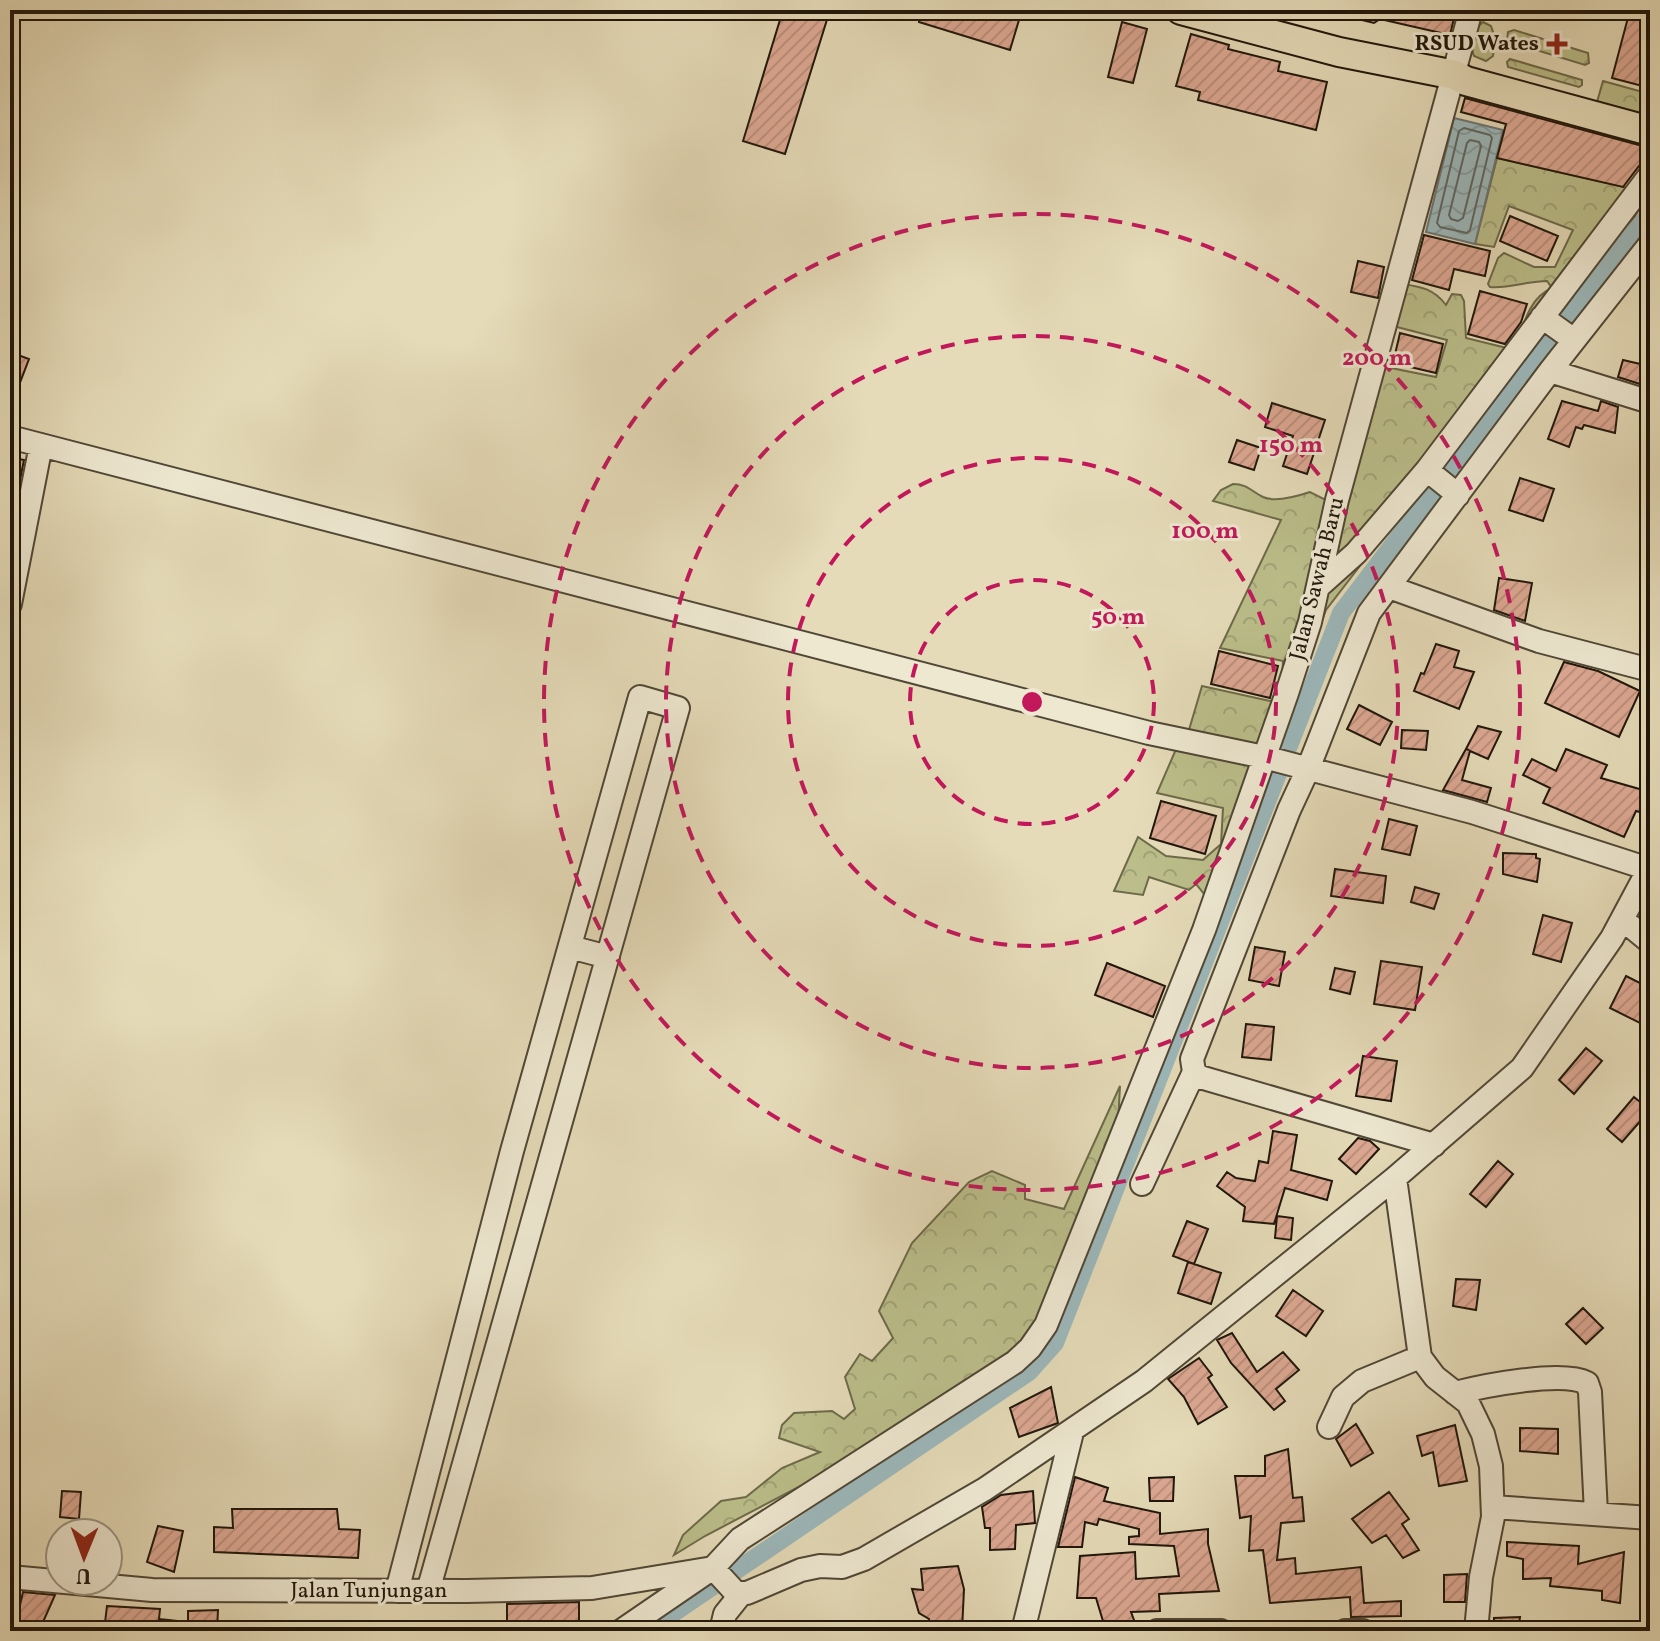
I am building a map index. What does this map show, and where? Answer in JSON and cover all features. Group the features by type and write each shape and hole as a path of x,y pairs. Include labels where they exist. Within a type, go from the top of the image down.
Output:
{"main road":[{"path":"1181,10 1339,52 1455,75 1466,81 1650,131"}],"street":[{"name":"Jalan Sawah Baru","path":"728,1583 740,1539 1015,1362 1030,1348 1046,1325 1204,930 1269,758 1318,587 1337,500 1471,10"},
{"path":"1434,1145 1200,1077 1192,1066 1195,1050 1304,768 1369,613 1455,493 1550,371 1558,328 1650,175"},
{"path":"1318,587 1356,553 1558,328 1650,244"},
{"path":"1550,371 1650,402"},
{"path":"10,437 1149,733 1269,758 1472,812 1649,868 1612,938 1522,1068 1395,1178 1144,1381 985,1489 864,1559 842,1567 820,1566 801,1570 764,1587 728,1583 621,1631"},
{"path":"10,604 41,445"},
{"path":"1430,472 1455,493"},
{"path":"1389,587 1539,641 1650,670"},
{"path":"397,1591 512,1151 640,697 678,708 428,1591"},
{"path":"1622,919 1650,942"},
{"path":"570,947 608,957"},
{"path":"1142,1184 1194,1072"},
{"path":"1395,1178 1420,1357 1435,1377 1468,1403 1483,1434 1491,1466 1491,1538 1481,1577 1476,1631"},
{"path":"1329,1427 1343,1397 1362,1381 1420,1357"},
{"path":"1455,1393 1506,1382 1572,1379 1587,1383 1596,1513"},
{"path":"1023,1631 1072,1432"},
{"path":"1493,1507 1650,1518"},
{"name":"Jalan Tunjungan","path":"10,1577 152,1590 428,1591 728,1583"},
{"path":"705,1631 723,1622 728,1583"},
{"path":"1157,1631 1221,1631"},
{"path":"1345,1631 1363,1631"}],"green space":[{"path":"1483,22 1491,26 1495,38 1493,56 1486,61 1474,56 1472,47 1475,33"},
{"path":"1514,30 1588,53 1589,63 1585,65 1507,41 1508,32"},
{"path":"1510,59 1582,80 1582,85 1579,87 1508,67"},
{"path":"1603,81 1650,94 1650,122 1595,109"},
{"path":"1497,158 1629,188 1644,200 1608,260 1577,284 1326,610 1299,681 1381,366 1436,377 1447,340 1393,326 1403,284 1427,290 1446,305 1452,294 1461,295 1466,338 1515,350 1532,306 1552,288 1547,281 1497,287 1488,284 1498,258 1504,253 1534,267 1555,267 1573,230 1509,206 1494,247 1475,244"},
{"path":"1233,484 1268,499 1310,492 1328,501 1305,621 1282,682 1283,661 1220,648 1281,520 1213,501 1221,490"},
{"path":"1202,686 1270,701 1280,699 1208,899 1196,884 1189,890 1149,877 1143,895 1114,891 1138,837 1166,856 1203,860 1221,844 1223,808 1157,793 1180,740 1186,740"},
{"path":"1120,1086 1117,1144 1040,1335 856,1457 674,1555 683,1535 721,1501 746,1497 782,1468 820,1452 779,1438 782,1425 794,1413 832,1411 844,1419 855,1409 845,1377 860,1354 872,1361 893,1338 879,1311 912,1243 969,1182 992,1171 1025,1185 1025,1199 1064,1209"}],"water":[{"path":"1454,118 1503,130 1475,244 1426,232"}],"building":[{"path":"783,10 830,10 785,154 743,141"},
{"path":"922,10 1022,10 1010,50 919,22"},
{"path":"1341,10 1456,10 1450,35 1380,19 1374,23 1341,15"},
{"path":"1630,10 1650,10 1650,88 1612,78"},
{"path":"1122,22 1147,29 1133,83 1108,77"},
{"path":"1191,34 1229,45 1228,49 1280,62 1278,71 1327,82 1316,130 1198,100 1200,92 1176,86"},
{"path":"1465,98 1650,148 1650,161 1646,160 1639,166 1623,187 1497,158 1506,124 1461,112"},
{"path":"1510,216 1558,236 1547,261 1500,241"},
{"path":"1424,235 1490,251 1485,276 1454,269 1449,290 1412,280"},
{"path":"1358,261 1384,267 1378,298 1351,292"},
{"path":"1480,291 1527,304 1521,322 1505,344 1468,334"},
{"path":"1400,333 1443,344 1436,373 1393,363"},
{"path":"10,352 29,359 11,406 10,406"},
{"path":"1623,360 1649,366 1643,385 1618,377"},
{"path":"1562,401 1598,411 1601,401 1618,407 1615,433 1584,425 1582,429 1576,427 1569,447 1548,439"},
{"path":"1272,403 1325,420 1307,474 1283,466 1293,436 1265,427"},
{"path":"1237,440 1261,448 1254,470 1229,462"},
{"path":"10,457 24,460 10,531"},
{"path":"1520,478 1554,489 1543,521 1509,510"},
{"path":"1499,578 1532,583 1525,621 1494,610"},
{"path":"1436,644 1459,651 1454,667 1474,672 1459,709 1414,691"},
{"path":"1219,651 1278,666 1270,698 1211,684"},
{"path":"1564,662 1598,671 1640,691 1619,737 1545,703"},
{"path":"1359,705 1392,722 1380,745 1347,729"},
{"path":"1478,726 1501,732 1488,759 1470,751 1462,780 1491,788 1487,802 1443,790"},
{"path":"1402,730 1428,731 1426,750 1401,748"},
{"path":"1566,749 1607,765 1601,778 1650,792 1647,814 1636,811 1624,837 1543,803 1550,788 1523,775 1532,759 1556,771"},
{"path":"1161,801 1216,816 1205,854 1150,838"},
{"path":"1389,819 1417,826 1410,855 1382,849"},
{"path":"1503,853 1536,854 1536,858 1540,859 1537,882 1503,874"},
{"path":"1335,869 1386,876 1383,903 1331,896"},
{"path":"1415,887 1439,894 1434,909 1411,902"},
{"path":"1543,915 1572,923 1561,962 1533,954"},
{"path":"1255,947 1285,952 1279,986 1249,980"},
{"path":"1381,961 1422,967 1415,1010 1374,1004"},
{"path":"1107,963 1165,986 1153,1017 1095,995"},
{"path":"1335,968 1355,972 1350,994 1330,989"},
{"path":"1626,976 1650,988 1650,1028 1610,1008"},
{"path":"1246,1024 1274,1027 1271,1060 1242,1057"},
{"path":"1586,1048 1602,1061 1574,1094 1559,1080"},
{"path":"1363,1056 1397,1061 1391,1101 1356,1096"},
{"path":"1634,1097 1650,1110 1622,1142 1607,1129"},
{"path":"1273,1131 1297,1135 1291,1170 1332,1181 1327,1200 1285,1188 1274,1224 1243,1221 1245,1207 1217,1186 1227,1172 1236,1178 1255,1181 1259,1161 1268,1163"},
{"path":"1358,1138 1370,1141 1379,1149 1356,1174 1339,1159"},
{"path":"1498,1161 1513,1174 1486,1207 1470,1194"},
{"path":"1277,1216 1293,1218 1291,1240 1275,1238"},
{"path":"1187,1221 1208,1229 1194,1264 1173,1256"},
{"path":"1188,1262 1221,1273 1211,1304 1178,1293"},
{"path":"1456,1279 1480,1280 1476,1310 1453,1306"},
{"path":"1293,1290 1323,1311 1306,1336 1276,1316"},
{"path":"1583,1308 1603,1328 1586,1344 1566,1324"},
{"path":"1232,1333 1257,1372 1283,1352 1299,1370 1276,1389 1285,1401 1274,1410 1231,1363 1217,1340"},
{"path":"1199,1358 1212,1375 1208,1378 1227,1407 1198,1424 1184,1397 1168,1379"},
{"path":"1051,1387 1058,1423 1019,1437 1010,1408"},
{"path":"1356,1424 1373,1453 1351,1466 1336,1439"},
{"path":"1455,1425 1467,1481 1439,1486 1433,1452 1422,1456 1417,1436"},
{"path":"1520,1428 1558,1429 1558,1454 1520,1451"},
{"path":"1288,1449 1293,1498 1302,1497 1304,1521 1281,1523 1277,1560 1295,1558 1296,1574 1361,1567 1364,1603 1401,1601 1401,1616 1351,1617 1350,1597 1270,1603 1263,1550 1249,1551 1251,1516 1240,1518 1235,1476 1265,1476 1265,1456"},
{"path":"1075,1477 1108,1488 1104,1501 1160,1513 1160,1534 1208,1529 1208,1544 1219,1591 1159,1594 1160,1611 1131,1612 1137,1628 1106,1631 1096,1598 1077,1598 1080,1556 1135,1552 1136,1579 1179,1576 1174,1546 1129,1544 1129,1537 1139,1536 1139,1529 1099,1519 1097,1525 1085,1522 1082,1547 1058,1547"},
{"path":"1174,1477 1173,1501 1150,1501 1149,1478"},
{"path":"62,1491 81,1492 79,1517 60,1517"},
{"path":"1033,1491 1035,1523 1016,1525 1015,1549 990,1550 990,1528 985,1528 982,1507 1001,1495"},
{"path":"1389,1492 1409,1519 1402,1524 1419,1550 1403,1558 1386,1535 1372,1543 1352,1519"},
{"path":"232,1509 337,1509 339,1529 360,1530 358,1558 214,1552 214,1527 233,1528"},
{"path":"158,1526 183,1531 174,1572 147,1562"},
{"path":"1507,1542 1579,1546 1578,1564 1624,1552 1620,1603 1602,1600 1602,1591 1550,1586 1551,1578 1523,1579 1523,1559 1507,1556"},
{"path":"958,1566 964,1589 962,1631 927,1631 929,1619 919,1613 912,1589 923,1590 921,1569"},
{"path":"1467,1574 1465,1602 1444,1602 1444,1575"},
{"path":"23,1592 54,1597 39,1631 14,1631"},
{"path":"579,1602 579,1631 507,1631 507,1604"},
{"path":"107,1606 160,1609 159,1619 186,1622 185,1631 104,1631"},
{"path":"218,1610 217,1631 188,1631 188,1611"},
{"path":"1520,1617 1518,1631 1494,1631 1494,1618"}],"waterway":[{"path":"647,1631 1029,1372 1055,1343 1341,613 1558,328 1650,213"}],"place":[{"name":"RSUD Wates","path":"1557,44"}]}
